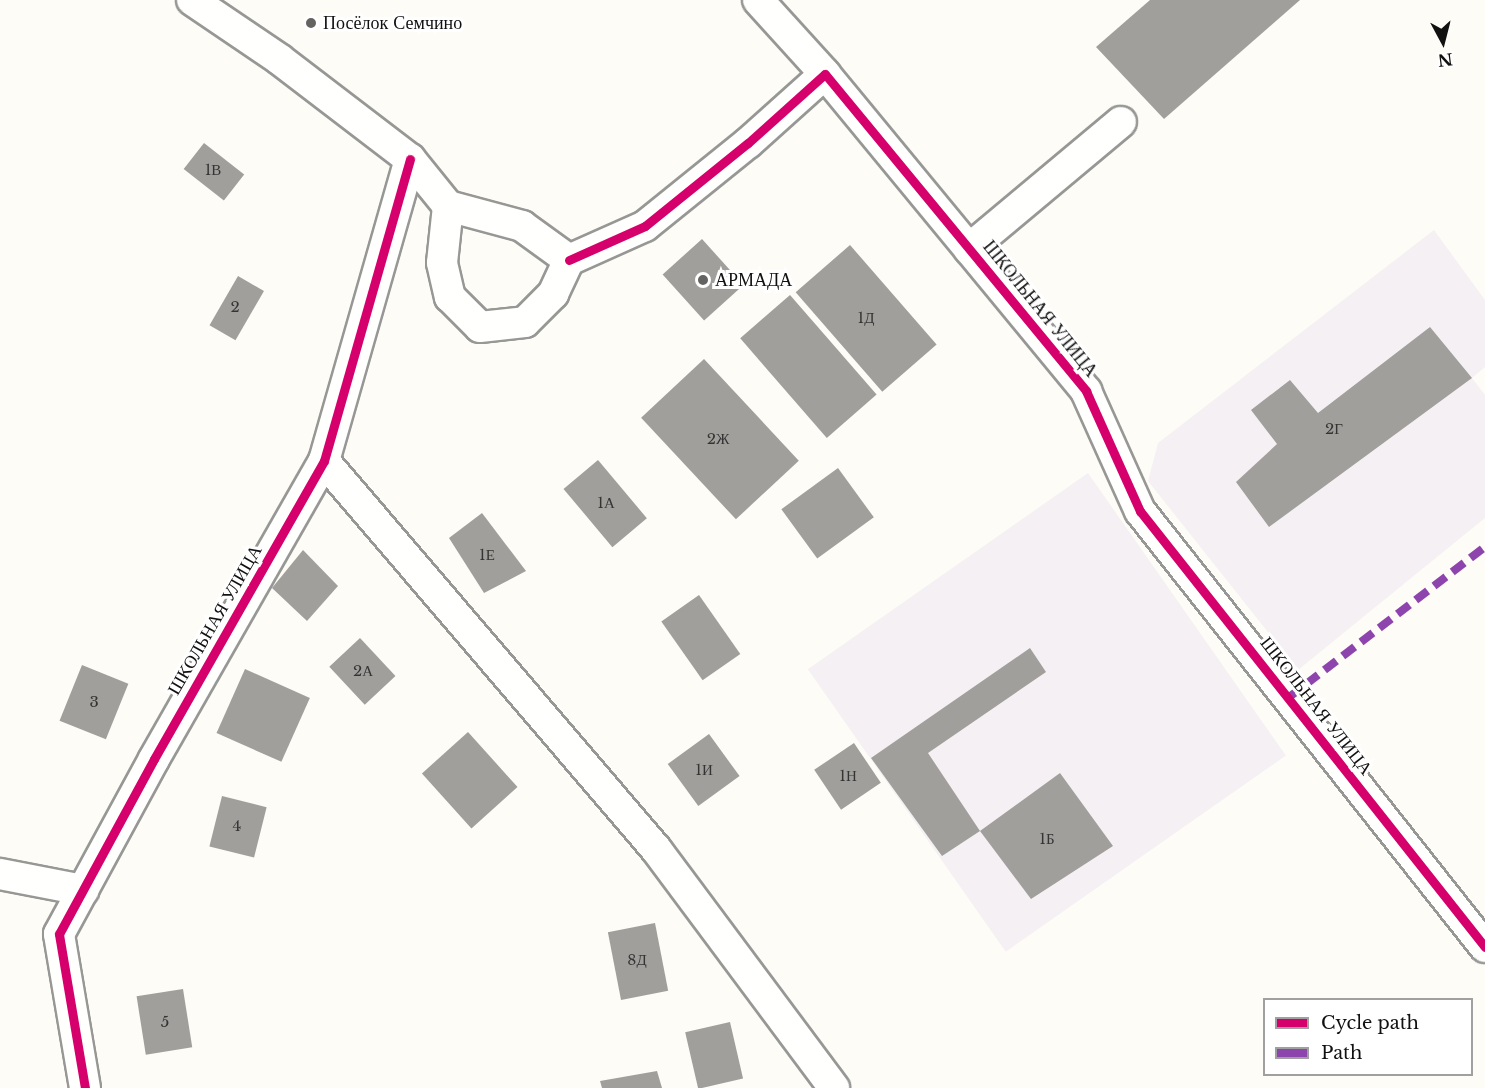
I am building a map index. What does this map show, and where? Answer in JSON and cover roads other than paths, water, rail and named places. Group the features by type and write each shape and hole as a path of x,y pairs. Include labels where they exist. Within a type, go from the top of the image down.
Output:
{"street":[{"path":"192,0 279,58 410,159 448,206 522,226 569,260"},
{"name":"ШКОЛЬНАЯ УЛИЦА","path":"758,0 825,75 1086,391 1140,510 1485,947"},
{"path":"448,206 442,263 450,297 480,327 525,322 553,294 569,260 645,226 748,143 825,75"},
{"path":"969,249 1121,122"},
{"name":"ШКОЛЬНАЯ УЛИЦА","path":"85,1088 59,934 154,759 324,461 410,159"},
{"path":"324,461 656,849 834,1088"},
{"path":"0,874 83,890"}],"place":[{"name":"Посёлок Семчино","path":"311,23"},
{"name":"АРМАДА","path":"703,280"}]}
